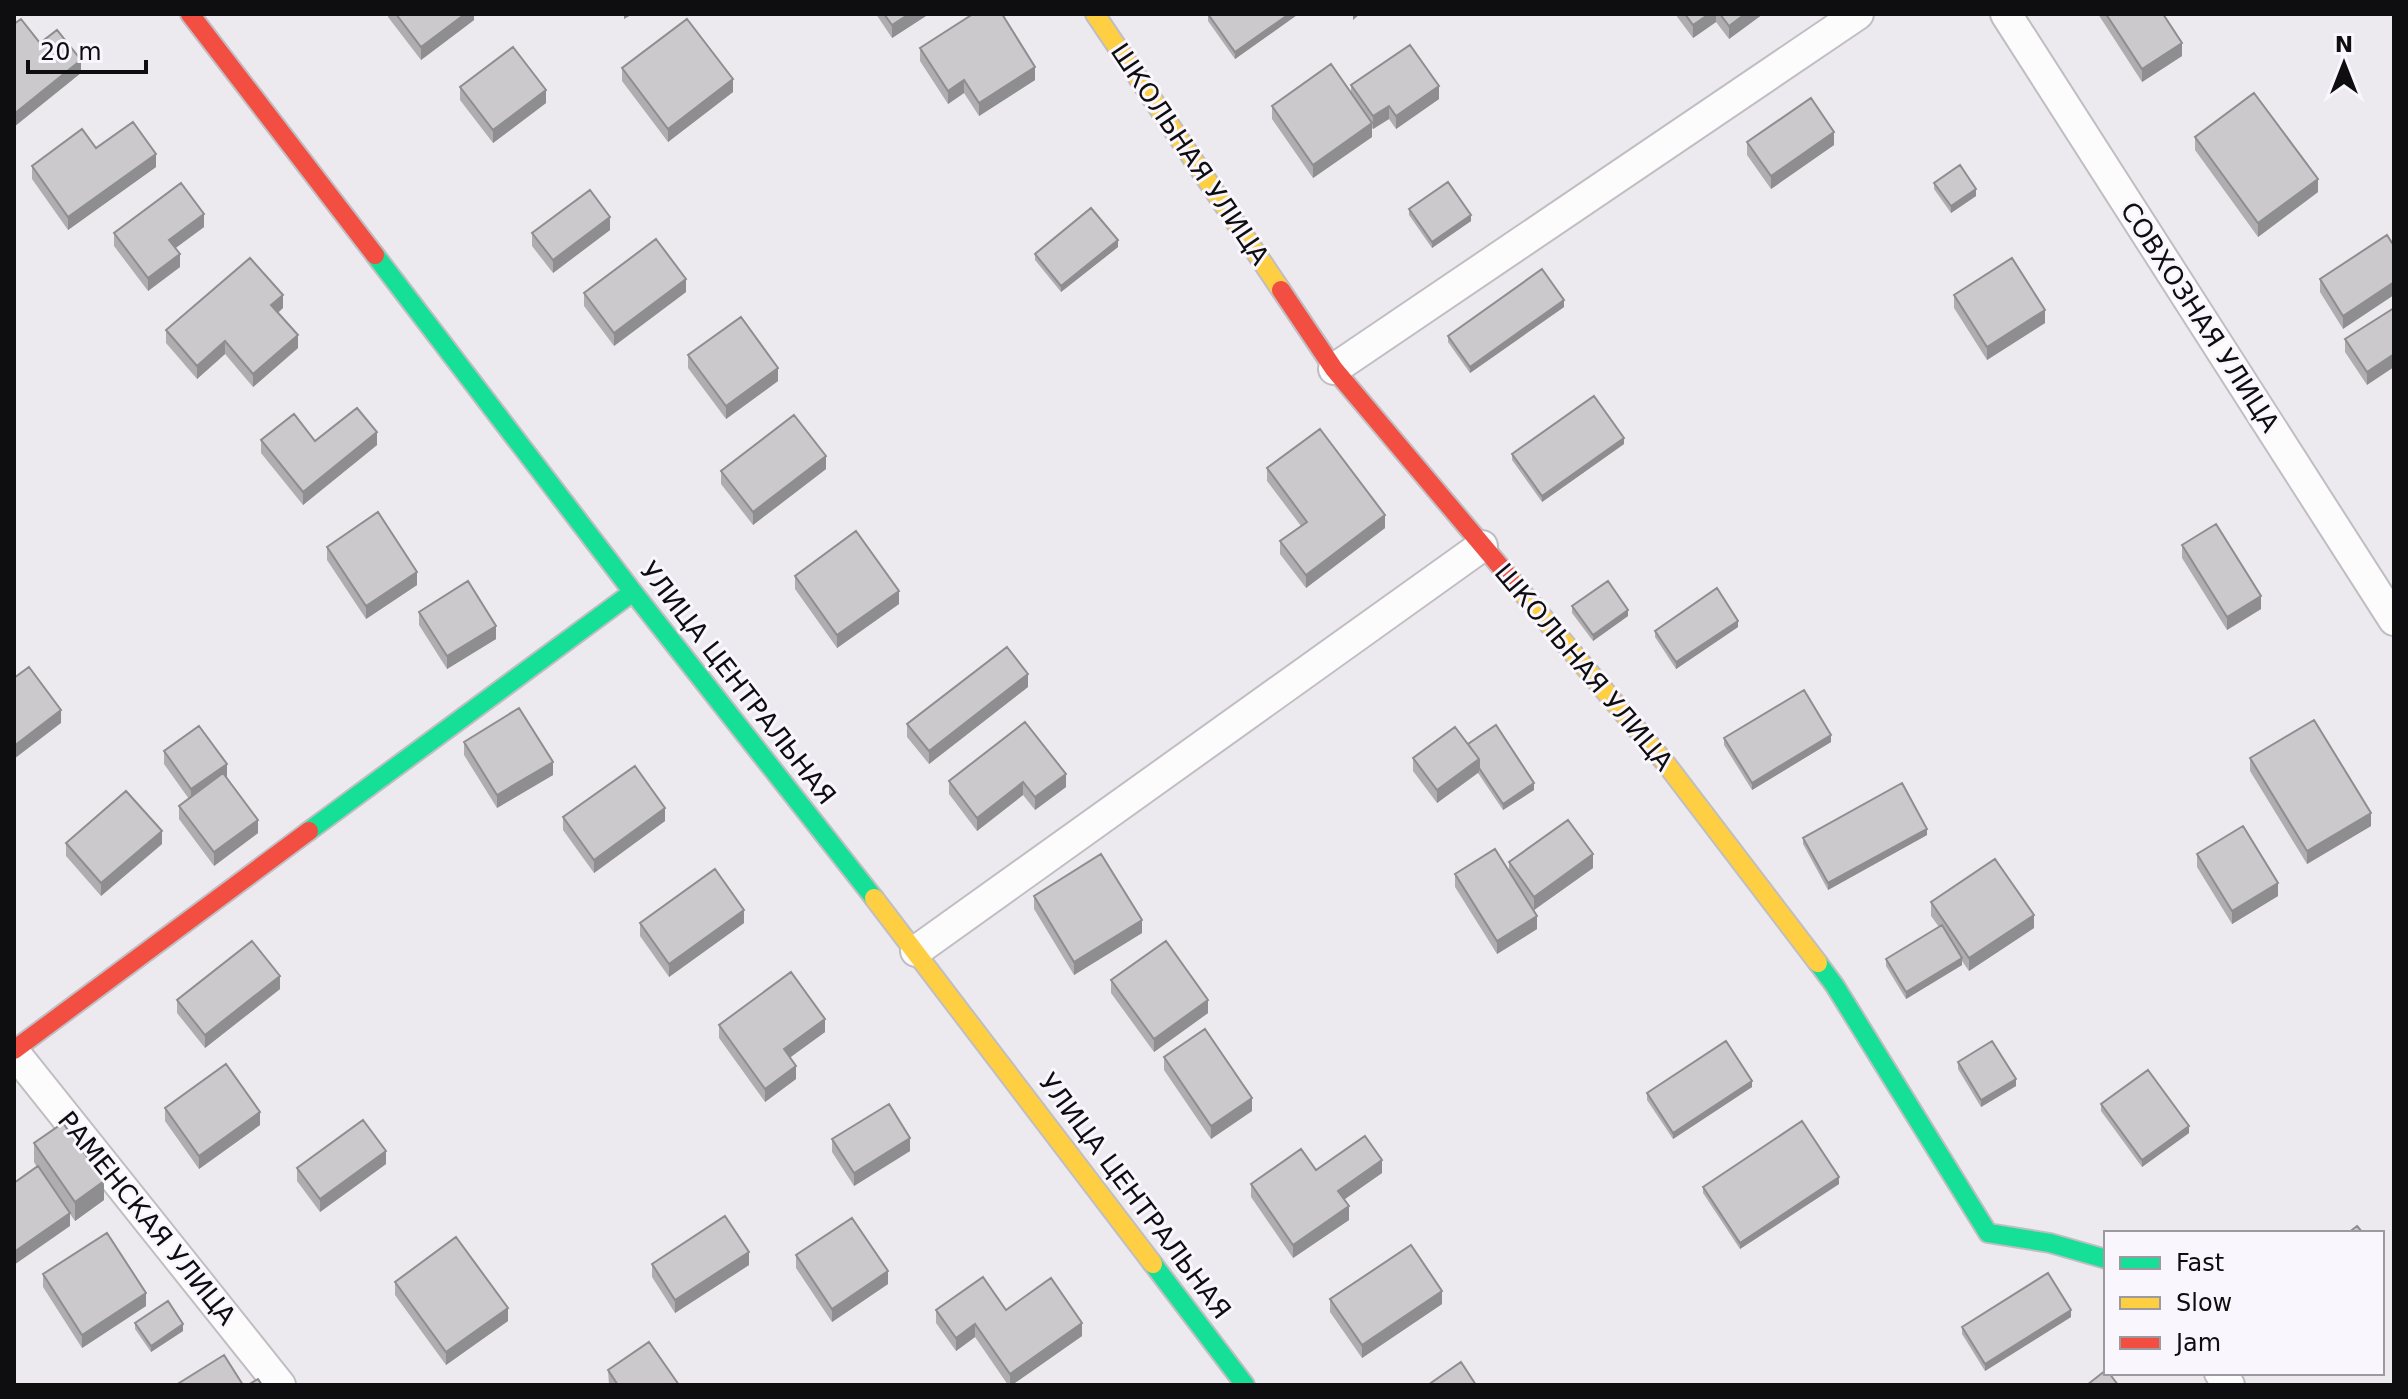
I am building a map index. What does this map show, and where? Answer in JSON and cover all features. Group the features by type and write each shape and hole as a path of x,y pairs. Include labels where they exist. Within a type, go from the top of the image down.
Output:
{"street":[{"name":"УЛИЦА ЦЕНТРАЛЬНАЯ","path":"190,14 633,592 916,951 1245,1385"},
{"name":"ШКОЛЬНАЯ УЛИЦА","path":"1095,14 1334,369 1667,765 1835,986 1988,1233 2050,1243 2104,1258"},
{"path":"1334,369 1858,14"},
{"name":"СОВХОЗНАЯ УЛИЦА","path":"2006,14 2394,620"},
{"path":"916,951 1482,546"},
{"path":"14,1051 633,592"},
{"name":"РАМЕНСКАЯ УЛИЦА","path":"14,1051 280,1385"}],"building":[{"path":"396,14 465,14 421,47"},
{"path":"884,14 909,14 892,25"},
{"path":"973,14 1002,14 1035,67 979,103 964,80 948,91 920,48"},
{"path":"1208,14 1289,14 1235,52"},
{"path":"1685,14 1709,14 1693,25"},
{"path":"1720,14 1745,14 1729,26"},
{"path":"2106,14 2163,14 2182,43 2142,69"},
{"path":"21,19 40,43 57,30 81,60 14,114 14,24"},
{"path":"687,19 733,79 668,129 622,68"},
{"path":"1410,45 1439,86 1396,116 1389,106 1373,116 1351,85"},
{"path":"513,47 546,90 493,130 460,87"},
{"path":"1331,64 1372,123 1313,165 1272,106"},
{"path":"2254,93 2318,179 2258,223 2195,137"},
{"path":"1811,98 1834,132 1771,176 1747,142"},
{"path":"133,122 156,154 68,217 32,166 82,129 96,148"},
{"path":"1960,165 1976,189 1951,206 1934,183"},
{"path":"1448,182 1471,215 1432,242 1409,209"},
{"path":"181,183 204,214 169,240 180,254 148,278 114,233"},
{"path":"590,190 610,217 553,260 532,233"},
{"path":"1091,208 1118,240 1061,286 1035,254"},
{"path":"2387,235 2394,246 2394,282 2343,316 2320,279"},
{"path":"656,239 686,279 614,333 584,293"},
{"path":"250,258 283,295 271,305 298,335 253,374 225,341 197,366 166,330"},
{"path":"2012,258 2045,310 1987,347 1954,295"},
{"path":"1542,269 1564,300 1470,367 1448,336"},
{"path":"2394,308 2394,354 2367,372 2345,339"},
{"path":"741,317 778,368 726,406 688,355"},
{"path":"1594,396 1624,438 1542,496 1512,454"},
{"path":"357,408 377,432 303,492 261,440 294,414 315,441"},
{"path":"794,415 826,456 753,512 721,471"},
{"path":"1320,429 1385,515 1306,575 1280,541 1307,522 1267,468"},
{"path":"378,512 417,572 366,606 327,547"},
{"path":"2216,524 2261,596 2227,617 2182,545"},
{"path":"856,531 899,591 837,635 795,576"},
{"path":"468,581 496,626 447,656 419,612"},
{"path":"1608,581 1628,610 1593,635 1572,606"},
{"path":"1717,588 1738,621 1676,662 1655,631"},
{"path":"1007,647 1028,674 929,751 907,724"},
{"path":"29,667 61,710 14,746 14,678"},
{"path":"1804,690 1831,735 1752,783 1724,738"},
{"path":"519,708 553,762 497,795 464,742"},
{"path":"2314,720 2371,813 2307,851 2250,758"},
{"path":"1025,722 1066,774 1035,797 1023,782 977,818 949,781"},
{"path":"1496,725 1534,783 1503,804 1479,768 1479,759 1468,744"},
{"path":"199,726 227,764 191,789 164,751"},
{"path":"1455,727 1479,759 1437,790 1413,758"},
{"path":"635,766 665,808 594,860 563,817"},
{"path":"223,773 258,820 214,852 179,806"},
{"path":"1902,783 1927,829 1828,883 1803,838"},
{"path":"126,791 162,831 101,883 66,843"},
{"path":"1568,820 1593,854 1534,897 1509,862"},
{"path":"2243,826 2278,883 2232,911 2197,854"},
{"path":"1495,849 1537,916 1497,941 1455,874"},
{"path":"1101,854 1142,920 1074,962 1034,896"},
{"path":"1995,859 2034,915 1969,958 1931,902"},
{"path":"715,869 744,910 669,964 640,923"},
{"path":"1942,925 1962,958 1906,992 1886,959"},
{"path":"252,941 280,976 205,1035 177,1000"},
{"path":"1166,941 1208,1000 1154,1039 1111,980"},
{"path":"791,972 825,1019 784,1049 796,1066 765,1089 719,1025"},
{"path":"1205,1029 1252,1098 1211,1126 1164,1057"},
{"path":"1726,1041 1752,1081 1673,1133 1647,1093"},
{"path":"1992,1041 2016,1079 1981,1100 1958,1062"},
{"path":"226,1064 260,1112 199,1156 165,1108"},
{"path":"2148,1070 2189,1126 2142,1160 2101,1104"},
{"path":"889,1104 910,1138 854,1173 832,1139"},
{"path":"363,1120 386,1151 320,1199 297,1168"},
{"path":"1802,1121 1839,1177 1740,1243 1703,1187"},
{"path":"63,1123 104,1181 75,1202 34,1143"},
{"path":"1365,1136 1382,1160 1338,1191 1349,1206 1293,1245 1251,1184 1301,1149 1316,1170"},
{"path":"38,1166 70,1213 14,1252 14,1183"},
{"path":"725,1216 749,1252 675,1300 652,1264"},
{"path":"852,1218 888,1271 832,1309 796,1255"},
{"path":"107,1233 146,1293 82,1335 43,1274"},
{"path":"456,1237 508,1308 446,1352 395,1282"},
{"path":"1411,1245 1442,1291 1362,1345 1330,1299"},
{"path":"2048,1273 2071,1310 1985,1364 1962,1327"},
{"path":"983,1277 1006,1310 1051,1278 1082,1323 1010,1374 975,1324 956,1338 936,1310"},
{"path":"168,1301 183,1324 151,1346 135,1323"},
{"path":"649,1342 679,1385 618,1385 608,1370"},
{"path":"224,1355 243,1385 176,1385"},
{"path":"1461,1362 1476,1385 1428,1385"},
{"path":"2104,1372 2104,1375 2110,1375 2118,1385 2087,1385"},
{"path":"258,1379 262,1385 248,1385"}],"traffic: fast":[{"path":"375,255 633,592 874,898"},
{"path":"309,831 633,592"},
{"path":"1818,963 1988,1233 2050,1243 2104,1258"},
{"path":"1153,1264 1245,1385"}],"traffic: slow":[{"path":"1095,14 1281,290"},
{"path":"1510,578 1667,765 1818,963"},
{"path":"874,898 1153,1264"}],"traffic: jam":[{"path":"190,14 375,255"},
{"path":"1281,290 1334,369 1510,578"},
{"path":"14,1050 309,831"}]}
